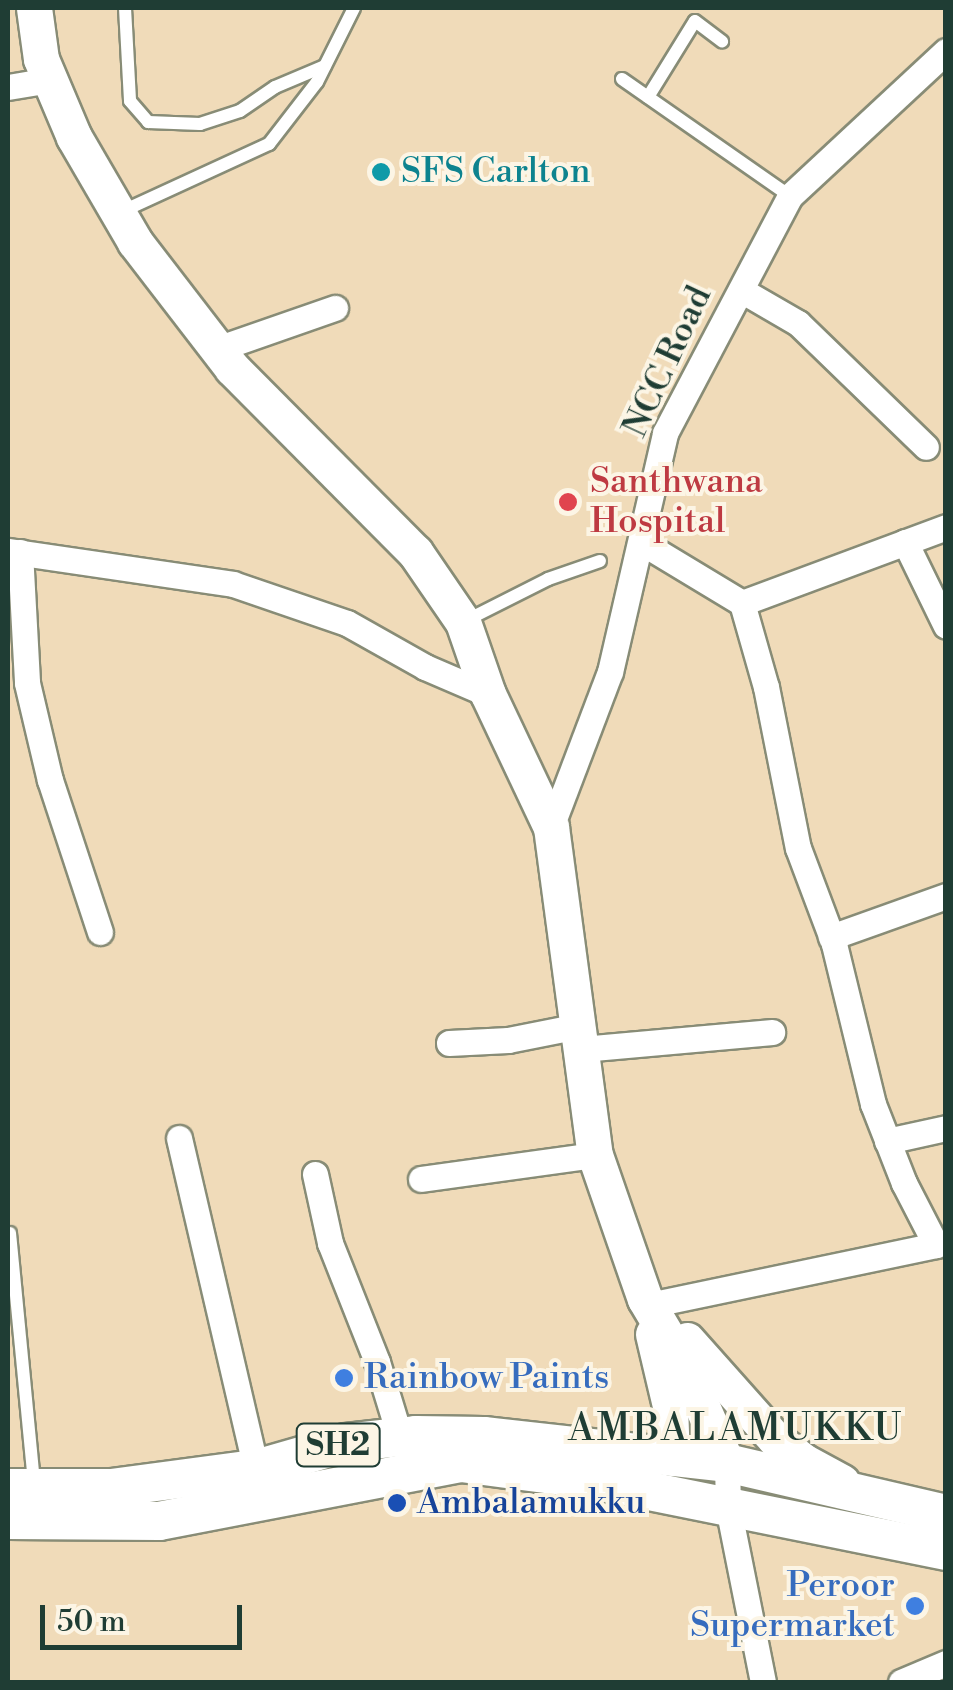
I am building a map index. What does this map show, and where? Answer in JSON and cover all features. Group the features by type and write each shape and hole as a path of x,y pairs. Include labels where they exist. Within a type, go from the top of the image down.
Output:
{"main road":[{"path":"34,8 41,58 50,80 74,137 119,214 217,348 415,552 463,622 488,694 551,827 595,1155 652,1301 727,1463"},
{"path":"652,1301 670,1406 672,1458"},
{"path":"652,1301 712,1373 775,1438 803,1461 859,1492"},
{"name":"SH2","path":"21,1489 110,1488 256,1469 346,1443 400,1436 484,1436 727,1463 946,1514"},
{"path":"8,1520 159,1521 461,1463 598,1481 946,1551"}],"street":[{"name":"NCC Road","path":"551,827 610,672 665,433 790,196 946,51"},
{"path":"8,87 50,80"},
{"path":"741,290 798,324 926,447"},
{"path":"217,348 335,308"},
{"path":"742,604 946,527"},
{"path":"642,542 742,604 766,688 798,848 831,937 873,1104 941,1244 652,1301"},
{"path":"905,542 946,626"},
{"path":"100,932 50,780 27,683 14,552 233,584 348,623 424,667 488,694"},
{"path":"831,937 946,896"},
{"path":"449,1044 772,1032"},
{"path":"888,1141 946,1128"},
{"path":"179,1138 256,1469"},
{"path":"421,1179 595,1155"},
{"path":"316,1174 330,1242 377,1362 400,1436"},
{"path":"727,1463 728,1507 763,1682"},
{"path":"901,1682 946,1663"}],"lane":[{"path":"125,8 130,101 148,122 200,124 213,120 240,111 275,87 325,66"},
{"path":"119,214 269,144 325,66 354,8"},
{"path":"648,97 695,21 722,42"},
{"path":"622,79 790,196"},
{"path":"463,622 548,579 600,561"},
{"path":"10,1233 21,1489"}],"place":[{"name":"SFS Carlton","path":"381,172"},
{"name":"Santhwana Hospital","path":"568,502"},
{"name":"Rainbow Paints","path":"344,1378"},
{"name":"Ambalamukku","path":"397,1503"},
{"name":"Peroor Supermarket","path":"915,1606"}],"district":[{"name":"AMBALAMUKKU","path":"736,1429"}]}
